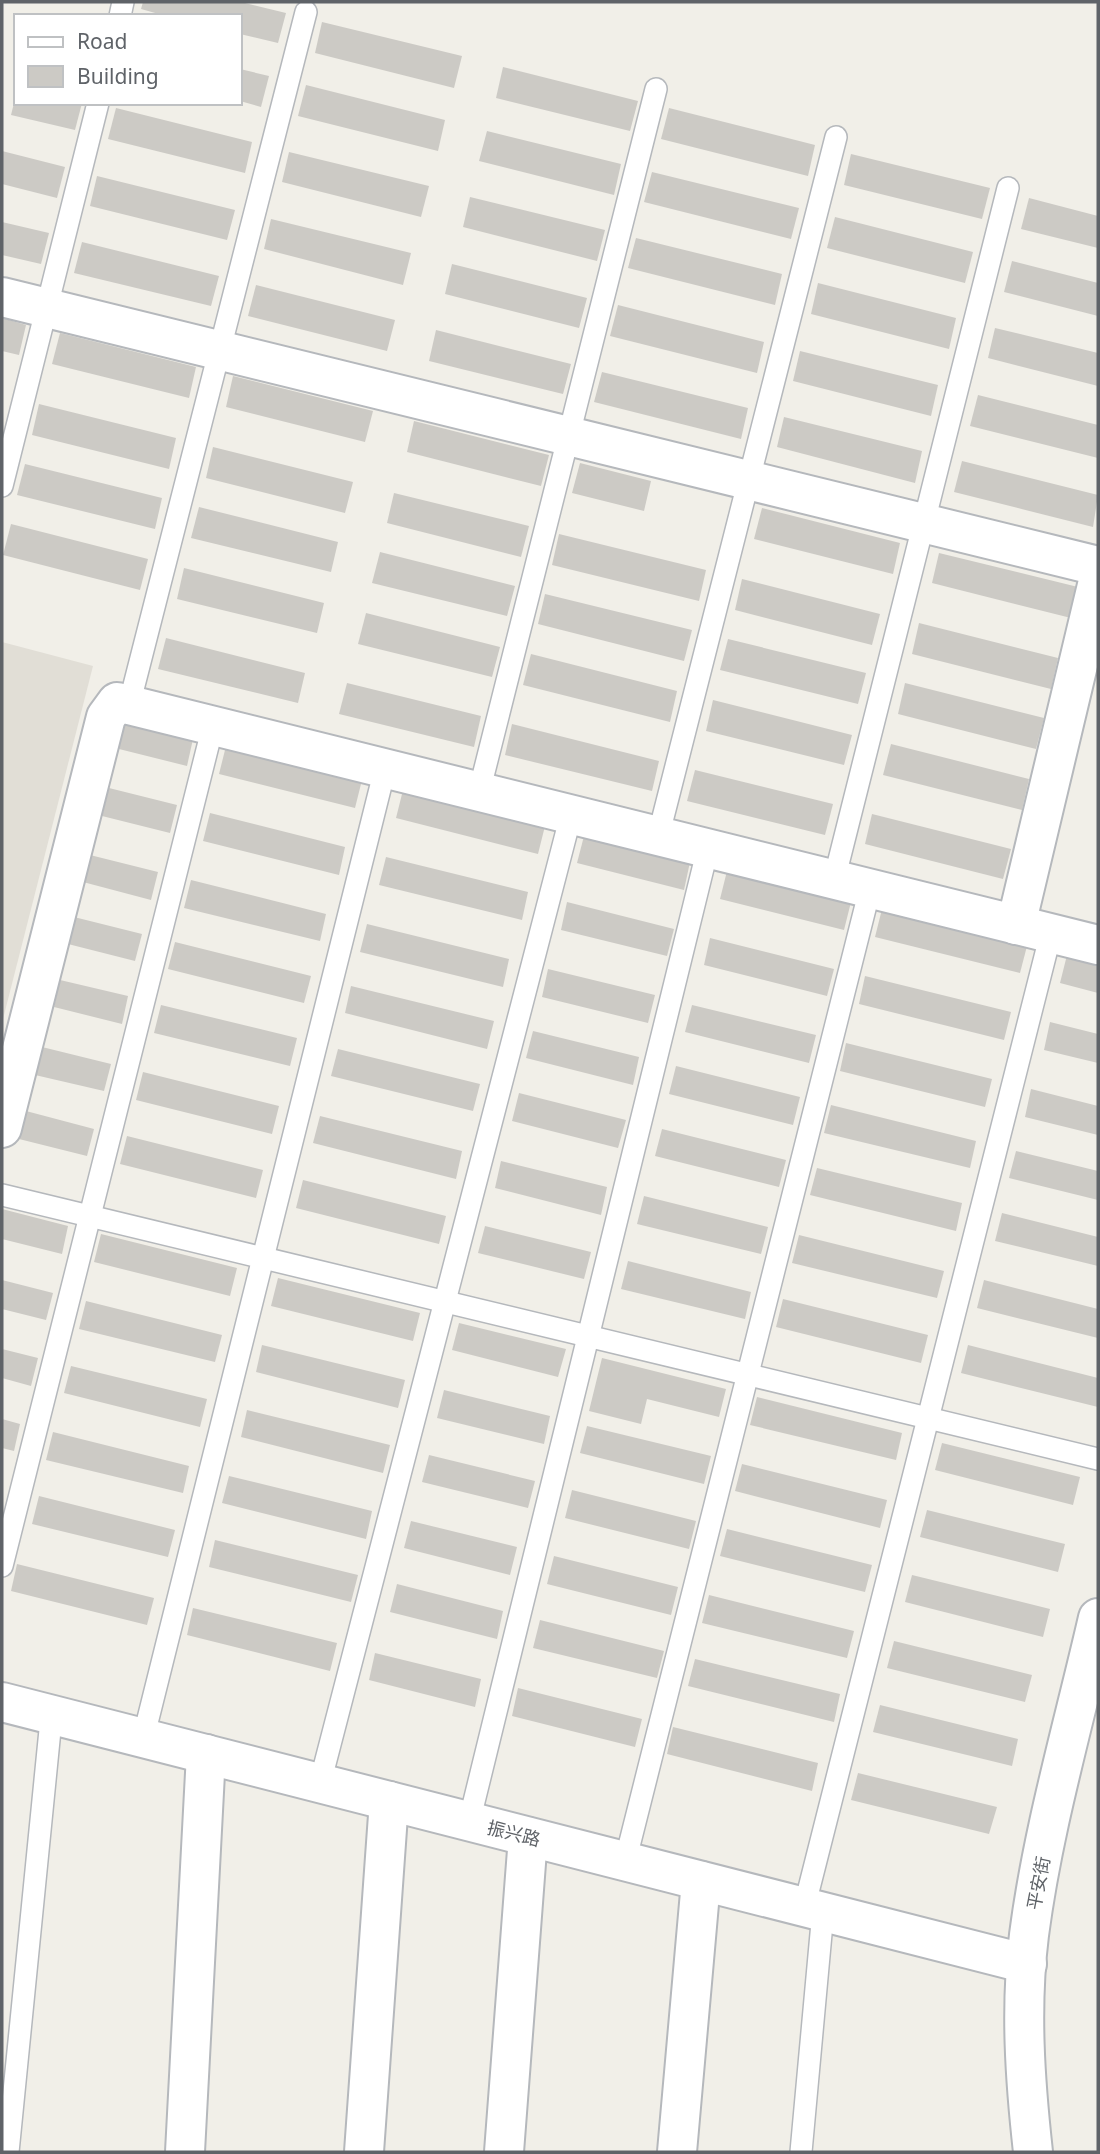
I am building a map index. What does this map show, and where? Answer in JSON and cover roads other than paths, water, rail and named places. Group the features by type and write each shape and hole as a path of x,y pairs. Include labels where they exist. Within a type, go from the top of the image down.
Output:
{"street":[{"path":"2,297 1098,566"},
{"path":"1034,929 1098,581"},
{"path":"2,1128 106,717 117,702 1098,945"},
{"name":"平安街","path":"1033,2152 1026,2086 1024,2013 1027,1964 1037,1884 1098,1618"},
{"name":"振兴路","path":"2,1702 1027,1964"},
{"path":"185,2152 206,1754"},
{"path":"364,2152 389,1801"},
{"path":"504,2152 528,1837"},
{"path":"677,2152 701,1881"}],"lane":[{"path":"129,705 306,12"},
{"path":"479,792 656,89"},
{"path":"2,486 98,105"},
{"path":"658,836 836,137"},
{"path":"834,880 1007,188"},
{"path":"2,1566 213,726"},
{"path":"143,1738 385,769"},
{"path":"320,1783 571,815"},
{"path":"469,1822 708,848"},
{"path":"625,1861 870,889"},
{"path":"801,2152 814,1910 929,1418 1034,929"},
{"path":"2,1195 1098,1459"},
{"path":"8,2152 50,1730"}]}
